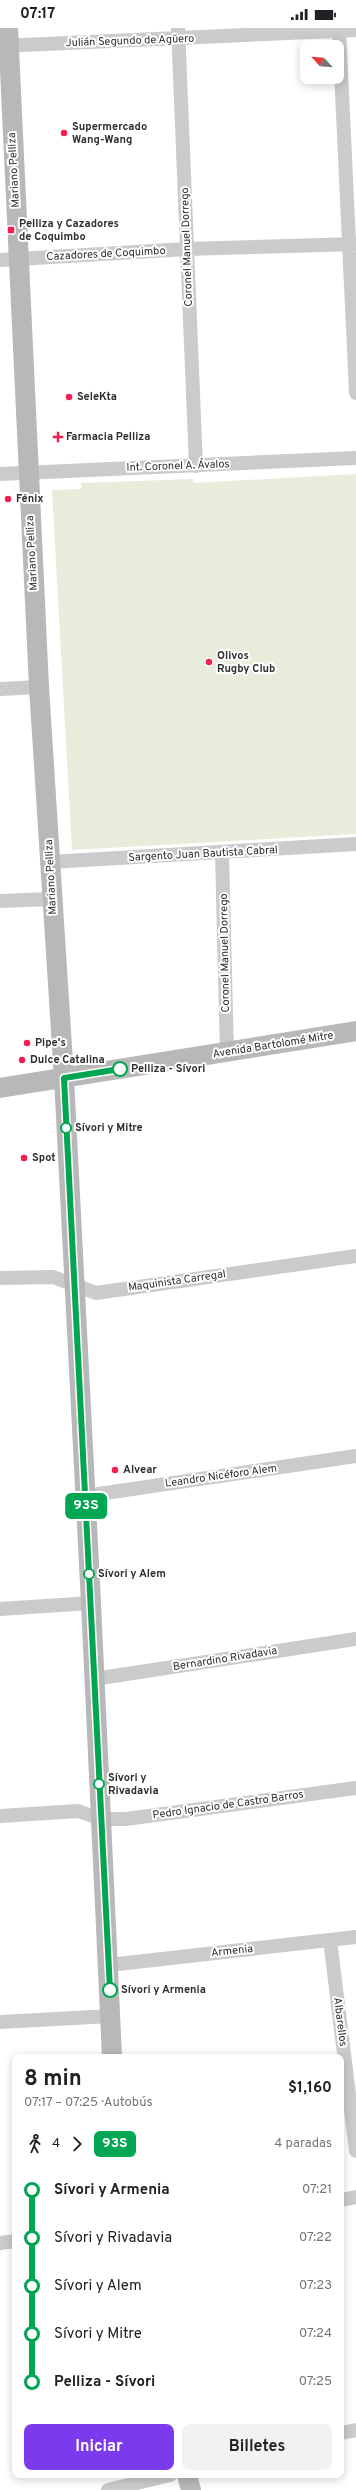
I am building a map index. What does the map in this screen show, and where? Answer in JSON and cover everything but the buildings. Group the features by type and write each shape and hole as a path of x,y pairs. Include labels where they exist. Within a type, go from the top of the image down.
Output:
{"street":[{"path":"339,30 352,245 356,393"},
{"name":"Julián Segundo de Agüero","path":"5,40 178,33 356,30"},
{"name":"Coronel Manuel Dorrego","path":"178,33 196,466"},
{"name":"Mariano Pelliza","path":"5,40 9,260 28,472 39,688 64,1078 109,1965 112,2054"},
{"name":"Cazadores de Coquimbo","path":"9,260 187,249 352,245"},
{"name":"Int. Coronel A. Ávalos","path":"0,474 356,458"},
{"path":"0,689 39,688"},
{"name":"Sargento Juan Bautista Cabral","path":"50,862 356,844"},
{"name":"Coronel Manuel Dorrego","path":"222,853 227,1053"},
{"path":"0,901 52,899"},
{"name":"Avenida Bartolomé Mitre","path":"0,1088 227,1053 356,1031"},
{"name":"Maquinista Carregal","path":"0,1278 53,1277 96,1293 356,1256"},
{"name":"Leandro Nicéforo Alem","path":"85,1496 356,1456"},
{"path":"0,1609 91,1603"},
{"name":"Bernardino Rivadavia","path":"94,1679 356,1639"},
{"name":"Pedro Ignacio de Castro Barros","path":"101,1819 126,1820 356,1788"},
{"path":"0,1816 78,1811 101,1819"},
{"name":"Armenia","path":"109,1965 356,1937"},
{"name":"Albarellos","path":"330,1940 356,2151"},
{"path":"0,2022 111,2016"},
{"path":"344,2199 356,2197"},
{"path":"0,2243 12,2241"},
{"path":"344,2432 356,2430"},
{"path":"108,2490 158,2478"},
{"path":"188,2478 191,2490"}],"green space":[{"name":"Olivos Rugby Club","path":"356,474 356,834 72,850 52,490 81,489 81,483 193,479 193,483"}],"bus line":[{"name":"93S","path":"110,1990 64,1078 120,1069"}],"place":[{"name":"Supermercado Wang-Wang","path":"64,133"},
{"name":"Pelliza y Cazadores de Coquimbo","path":"11,230"},
{"name":"SeleKta","path":"69,397"},
{"name":"Farmacia Pelliza","path":"58,437"},
{"name":"Fénix","path":"8,499"},
{"name":"Olivos Rugby Club","path":"209,662"},
{"name":"Pipe's","path":"27,1043"},
{"name":"Dulce Catalina","path":"22,1060"},
{"name":"Pelliza - Sívori","path":"120,1069"},
{"name":"Sívori y Mitre","path":"66,1128"},
{"name":"Spot","path":"24,1158"},
{"name":"Alvear","path":"115,1470"},
{"name":"Sívori y Alem","path":"89,1574"},
{"name":"Sívori y Rivadavia","path":"99,1784"},
{"name":"Sívori y Armenia","path":"110,1990"}]}
